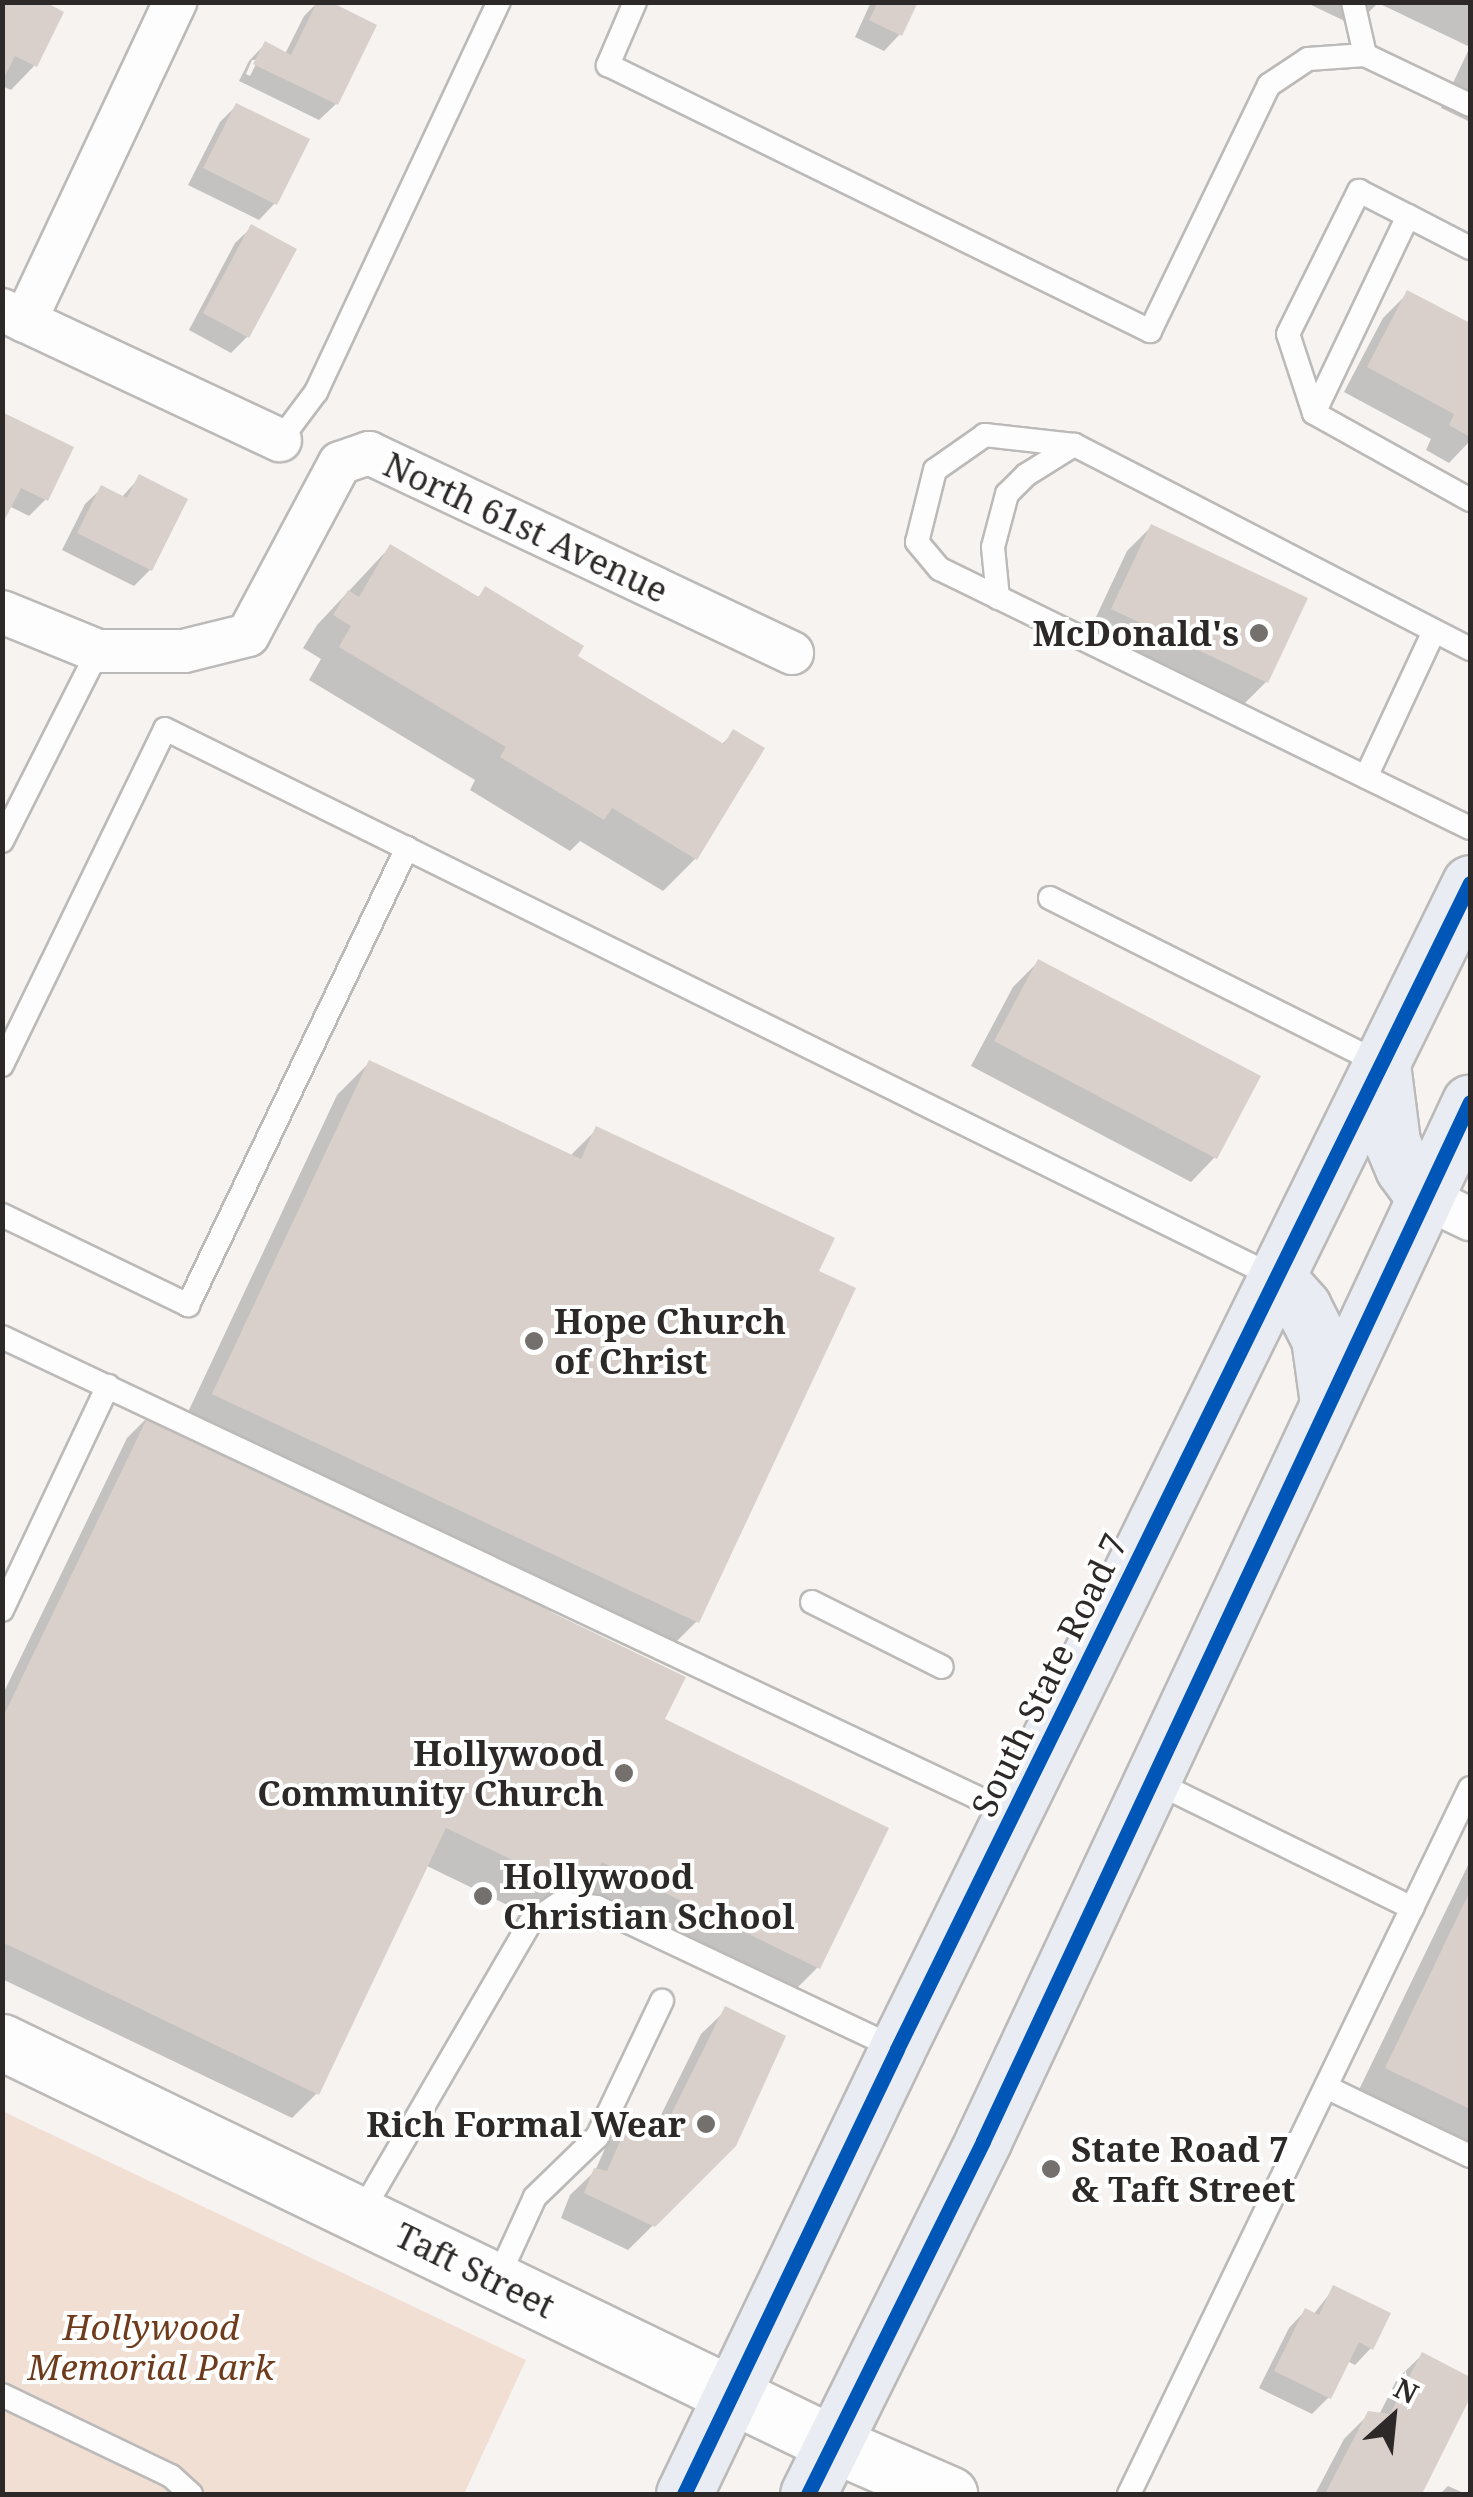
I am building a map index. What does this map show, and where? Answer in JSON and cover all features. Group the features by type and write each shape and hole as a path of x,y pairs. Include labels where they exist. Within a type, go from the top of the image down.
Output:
{"main road":[{"name":"South State Road 7","path":"684,2494 897,2049 1279,1280 1470,883"},
{"path":"1382,1064 1392,1142 1403,1168 1448,1208"},
{"path":"808,2494 983,2141 1328,1404 1448,1208 1470,1102"},
{"path":"1279,1280 1303,1307 1318,1338 1328,1404"}],"street":[{"path":"176,2 14,316 280,440"},
{"name":"North 61st Avenue","path":"2,612 98,651 184,651 248,635 340,464 369,453 792,653"},
{"name":"Taft Street","path":"2,2042 831,2443 948,2494"}],"lane":[{"path":"280,440 316,392 500,2"},
{"path":"636,2 608,65 1150,331 1269,84 1308,59 1366,55 1470,106"},
{"path":"1352,2 1366,55"},
{"path":"1470,248 1359,191 1288,334 1314,413 1470,500"},
{"path":"1314,413 1408,216"},
{"path":"1470,649 1074,445 985,435 935,470 917,542 940,569 1470,828"},
{"path":"998,598 993,547 1007,494 1026,475 1074,445"},
{"path":"1366,777 1434,630"},
{"path":"2,841 98,651"},
{"path":"2,1065 165,729 1279,1280"},
{"path":"2,1216 188,1305 407,848"},
{"path":"1050,898 1382,1064"},
{"path":"2,1336 1014,1814"},
{"path":"2,1610 108,1386"},
{"path":"812,1602 942,1666"},
{"path":"1150,1780 1412,1908"},
{"path":"1130,2494 1470,1788"},
{"path":"360,2215 530,1923 560,1903 596,1907 897,2049"},
{"path":"496,2280 534,2197 597,2137 662,2001"},
{"path":"1326,2088 1470,2156"},
{"path":"2,2395 172,2476 191,2494"}],"green space":[{"name":"Hollywood Memorial Park","path":"2,2111 526,2360 464,2494 3,2494"}],"building":[{"path":"2,2 45,2 64,12 37,67 15,56 2,82"},
{"path":"317,2 331,2 377,25 338,105 253,64 265,41 291,55"},
{"path":"878,2 918,2 902,36 869,20"},
{"path":"236,103 310,139 277,205 203,168"},
{"path":"251,224 297,249 249,338 203,313"},
{"path":"1407,290 1470,323 1470,437 1449,425 1454,414 1367,367"},
{"path":"2,412 74,447 48,501 21,488 2,525"},
{"path":"139,474 188,499 152,571 77,533 101,485 127,498"},
{"path":"1151,524 1308,598 1268,683 1111,609"},
{"path":"390,544 479,597 485,586 584,646 578,656 724,744 733,729 765,748 697,860 612,808 604,820 500,757 506,747 339,647 351,626 333,615 348,590 359,597"},
{"path":"1038,959 1261,1076 1217,1159 994,1041"},
{"name":"Hope Church of Christ","path":"369,1060 581,1159 596,1126 835,1238 819,1271 856,1288 699,1623 212,1394"},
{"name":"Hollywood Christian School","path":"151,1410 555,1604 551,1612 686,1677 665,1719 889,1828 820,1969 602,1862 585,1895 446,1828 319,2095 2,1942 2,1719"},
{"path":"1470,1891 1470,2109 1385,2068"},
{"name":"Rich Formal Wear","path":"725,2006 786,2036 736,2146 655,2227 584,2193 594,2168 607,2171 631,2116 663,2131"},
{"path":"1333,2285 1391,2313 1373,2350 1359,2342 1331,2399 1274,2371 1305,2308 1319,2315"},
{"path":"1422,2352 1470,2377 1470,2398 1422,2494 1325,2494 1368,2411 1390,2414"}],"cycle path":[{"path":"684,2494 897,2049 1470,883"},
{"path":"808,2494 983,2141 1470,1102"}],"place":[{"name":"McDonald's","path":"1259,633"},
{"name":"Hope Church of Christ","path":"534,1341"},
{"name":"Hollywood Community Church","path":"624,1773"},
{"name":"Hollywood Christian School","path":"483,1896"},
{"name":"Rich Formal Wear","path":"706,2124"},
{"name":"State Road 7 & Taft Street","path":"1051,2169"}]}
